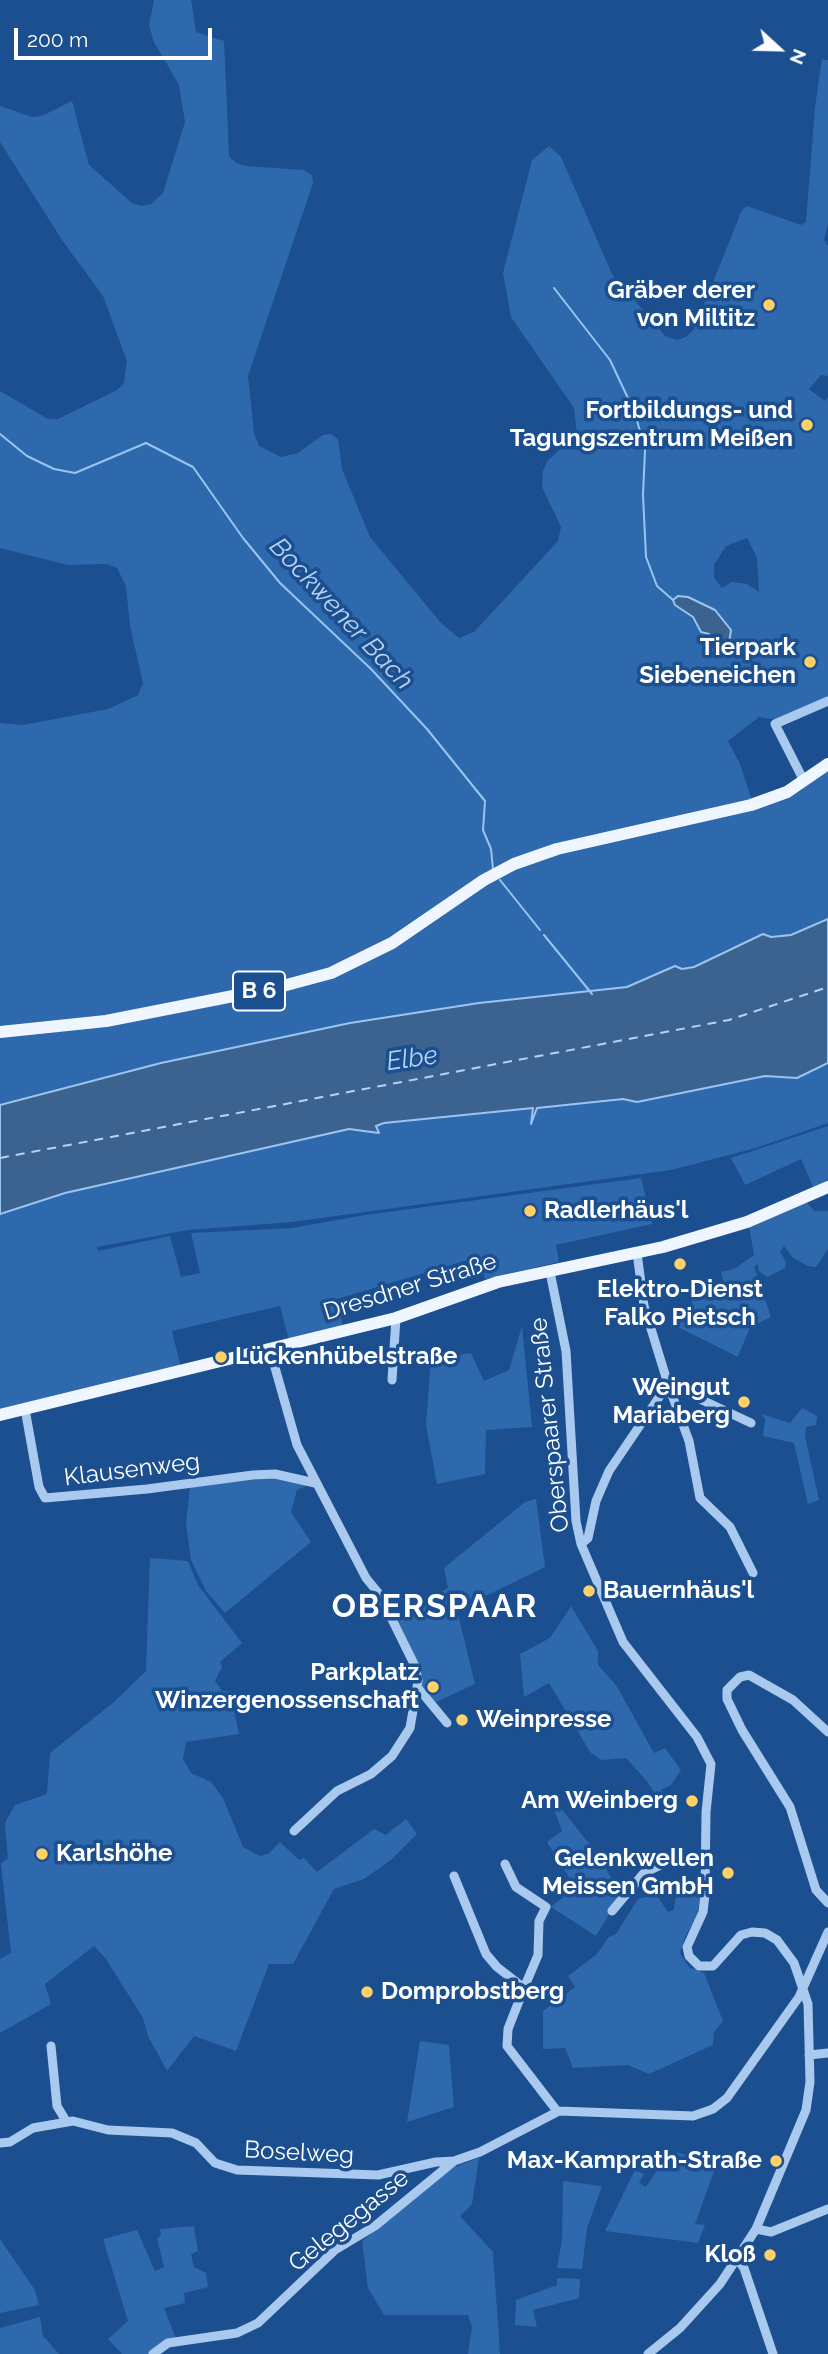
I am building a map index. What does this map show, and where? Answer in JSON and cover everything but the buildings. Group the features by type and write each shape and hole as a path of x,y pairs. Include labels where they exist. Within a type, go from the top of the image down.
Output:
{"main road":[{"name":"B 6","path":"0,1032 106,1021 279,987 331,973 392,943 495,874 557,849 751,805 787,792 828,764"},
{"name":"Dresdner Straße","path":"0,1415 396,1318 498,1282 637,1252 742,1224 828,1187"}],"street":[{"path":"804,781 775,724 828,701"},
{"path":"637,1252 643,1306 689,1441 700,1498 730,1527 753,1573"},
{"name":"Oberspaarer Straße","path":"551,1272 566,1351 576,1521 581,1544 623,1642 706,1751 711,1772 706,1812 703,1912 687,1947 693,1962 703,1967 713,1966 741,1935 765,1933 784,1948 803,1987"},
{"path":"392,1380 396,1318"},
{"path":"270,1350 297,1445 314,1483 333,1511 366,1578 380,1595 415,1666 418,1688 410,1728 392,1756 362,1780 337,1791 294,1831"},
{"path":"668,1384 751,1423"},
{"path":"581,1544 588,1538 596,1501 609,1471 668,1384"},
{"name":"Klausenweg","path":"25,1409 38,1487 45,1498 147,1489 253,1475 275,1474 314,1483"},
{"path":"828,1732 793,1700 749,1675 740,1677 727,1690 727,1699 742,1730 790,1807 816,1890 828,1903"},
{"path":"418,1688 447,1723"},
{"path":"612,1911 644,1873 669,1861 706,1856"},
{"path":"505,1864 516,1887 546,1907 539,1921 538,1955 508,2029 507,2046 557,2111"},
{"path":"454,1876 486,1954 496,1967 524,1988"},
{"name":"Boselweg","path":"0,2143 10,2142 33,2129 66,2121 108,2130 172,2133 195,2143 215,2163 248,2171 330,2171 378,2175 436,2162 454,2161 480,2152 557,2111 587,2110 679,2118 713,2109 727,2098 803,1987 828,1932"},
{"path":"648,2354 691,2318 738,2260 756,2229 806,2110 808,2004 803,1987"},
{"path":"51,2046 57,2106 66,2121"},
{"path":"809,2055 828,2053"},
{"name":"Gelegegasse","path":"153,2354 167,2343 237,2333 258,2323 335,2250 375,2226 454,2161"},
{"path":"756,2229 771,2232 828,2209"},
{"path":"738,2260 744,2268 773,2354"}],"shaded area":[{"path":"154,0 191,0 196,32 224,41 229,156 236,163 246,166 304,170 312,175 313,183 248,376 254,433 259,446 281,457 298,453 323,435 330,434 338,439 342,469 370,537 441,623 459,638 474,632 558,541 561,527 542,487 543,471 548,460 577,435 574,408 511,317 503,273 532,160 549,146 561,157 612,274 665,336 677,340 686,337 694,329 742,210 747,206 801,225 806,222 815,107 822,59 828,60 828,223 824,240 828,246 828,376 821,375 809,389 825,401 828,397 828,698 778,720 759,717 728,741 740,764 752,801 790,796 828,771 828,919 791,935 730,948 694,967 627,987 479,1003 350,1023 161,1063 0,1105 0,723 23,725 108,709 138,695 143,683 130,626 126,586 117,568 107,564 68,565 0,548 0,391 48,419 58,419 117,390 124,383 127,361 103,296 62,240 0,142 0,106 32,117 42,116 72,101 89,165 132,203 141,206 151,204 163,193 185,122 179,85 154,42 149,26","holes":["747,538 757,558 759,592 747,584 732,582 722,588 714,578 714,565 726,546","689,614 729,643 713,650 709,634 700,632"]},
{"path":"828,1063 828,1123 756,1148 671,1170 292,1222 188,1230 97,1247 98,1251 170,1236 181,1277 200,1273 191,1233 292,1228 365,1215 641,1178 652,1224 556,1245 559,1262 485,1279 478,1257 337,1299 344,1331 290,1344 280,1306 172,1331 181,1368 0,1409 0,1214 65,1193 349,1129 378,1133 376,1126 384,1123 623,1099 637,1102 765,1076 797,1078"},
{"path":"828,1126 828,1180 813,1187 801,1159 745,1185 731,1158"},
{"path":"806,1202 815,1211 828,1211 828,1249 816,1267 793,1258 784,1246 780,1252 786,1262 785,1268 767,1277 759,1271 758,1264 754,1267 771,1317 750,1327 738,1357 674,1325 691,1307 692,1300 726,1289 721,1272 734,1269 754,1255 749,1226"},
{"path":"522,1326 532,1427 486,1430 485,1474 437,1484 426,1425 431,1359 471,1353 484,1381 509,1370"},
{"path":"802,1408 817,1416 816,1425 806,1427 805,1436 819,1500 808,1504 794,1443 763,1436 765,1419 762,1414 790,1423"},
{"path":"279,1477 311,1484 297,1490 291,1512 311,1542 225,1613 206,1591 191,1560 186,1523 190,1487"},
{"path":"536,1499 545,1567 457,1610 475,1684 434,1703 422,1686 419,1664 396,1617 448,1588 444,1568 525,1502"},
{"path":"150,1558 188,1561 198,1585 242,1643 220,1662 222,1667 215,1681 222,1691 230,1691 239,1734 186,1742 183,1759 191,1773 211,1782 223,1798 243,1847 260,1856 268,1854 280,1842 299,1860 304,1858 317,1872 374,1829 386,1835 406,1819 417,1834 391,1860 364,1879 334,1889 293,1964 269,1964 236,2051 194,2036 167,2071 148,2036 143,2018 106,1959 94,1946 45,1984 51,2004 0,2033 0,1959 11,1953 1,1864 8,1858 5,1823 15,1805 47,1794 50,1753 114,1702 146,1671"},
{"path":"571,1606 598,1651 598,1665 616,1685 654,1753 665,1748 681,1770 671,1785 661,1790 669,1802 668,1813 646,1780 626,1758 601,1760 590,1752 549,1683 524,1697 520,1654 550,1638"},
{"path":"553,1798 602,1860 620,1896 596,1936 551,1907 575,1887 547,1842 562,1831 552,1805"},
{"path":"677,1885 701,1897 696,1918 685,1937 680,1953 689,1967 704,1973 723,2021 714,2032 713,2045 649,2074 628,2065 573,2068 565,2048 543,2049 543,2011 575,1987 568,1976 597,1954 609,1937 616,1934 638,1899 656,1894 668,1912 674,1910"},
{"path":"420,2041 449,2045 454,2107 407,2122"},
{"path":"675,2152 717,2163 695,2224 705,2225 698,2243 605,2231 635,2170 644,2174 639,2183 646,2187 666,2156 670,2158"},
{"path":"479,2158 472,2204 460,2216 493,2252 500,2354 468,2354 472,2327 468,2315 384,2315 368,2288 362,2241 452,2168"},
{"path":"563,2181 602,2186 587,2228 582,2269 557,2268 562,2240"},
{"path":"194,2226 198,2251 191,2254 194,2267 206,2273 208,2287 184,2293 185,2303 164,2308 176,2338 149,2354 122,2354 108,2339 128,2321 103,2239 137,2230 155,2271 164,2267 157,2238 161,2236 160,2229"},
{"path":"0,2239 35,2290 39,2305 0,2313"},
{"path":"557,2278 580,2279 579,2298 533,2310 537,2327 515,2325 516,2300 557,2285"},
{"path":"40,2317 43,2336 59,2354 0,2354 0,2328"}],"water":[{"path":"678,596 688,597 715,610 731,630 729,643 713,650 709,648 709,634 701,632 693,617 675,605 673,600"},
{"name":"Elbe","path":"828,919 828,1063 797,1078 765,1076 637,1102 623,1099 537,1108 531,1124 533,1108 384,1123 376,1126 379,1133 349,1129 65,1193 0,1214 0,1105 161,1063 350,1023 479,1003 627,987 675,966 682,969 694,967 763,934 771,937 791,935"}],"waterway":[{"path":"554,288 610,360 635,413 645,450 643,495 646,557 657,586 673,600"},
{"name":"Bockwener Bach","path":"0,434 27,456 54,469 75,473 146,443 193,467 243,538 280,583 371,669 427,729 485,801 483,830 491,849 493,869"},
{"name":"Bockwener Bach","path":"500,880 540,930"},
{"path":"544,935 592,994"}],"ferry route":[{"path":"0,1158 729,1020 828,987"}],"place":[{"name":"Gräber derer von Miltitz","path":"769,305"},
{"name":"Fortbildungs- und Tagungszentrum Meißen","path":"807,425"},
{"name":"Tierpark Siebeneichen","path":"810,662"},
{"name":"Radlerhäus'l","path":"530,1211"},
{"name":"Elektro-Dienst Falko Pietsch","path":"680,1264"},
{"name":"Lückenhübelstraße","path":"221,1357"},
{"name":"Weingut Mariaberg","path":"744,1402"},
{"name":"Bauernhäus'l","path":"589,1591"},
{"name":"Parkplatz Winzergenossenschaft","path":"433,1687"},
{"name":"Weinpresse","path":"462,1720"},
{"name":"Am Weinberg","path":"692,1801"},
{"name":"Karlshöhe","path":"42,1854"},
{"name":"Gelenkwellen Meissen GmbH","path":"728,1873"},
{"name":"Domprobstberg","path":"367,1992"},
{"name":"Max-Kamprath-Straße","path":"776,2161"},
{"name":"Kloß","path":"770,2255"}],"district":[{"name":"OBERSPAAR","path":"435,1607"}]}
